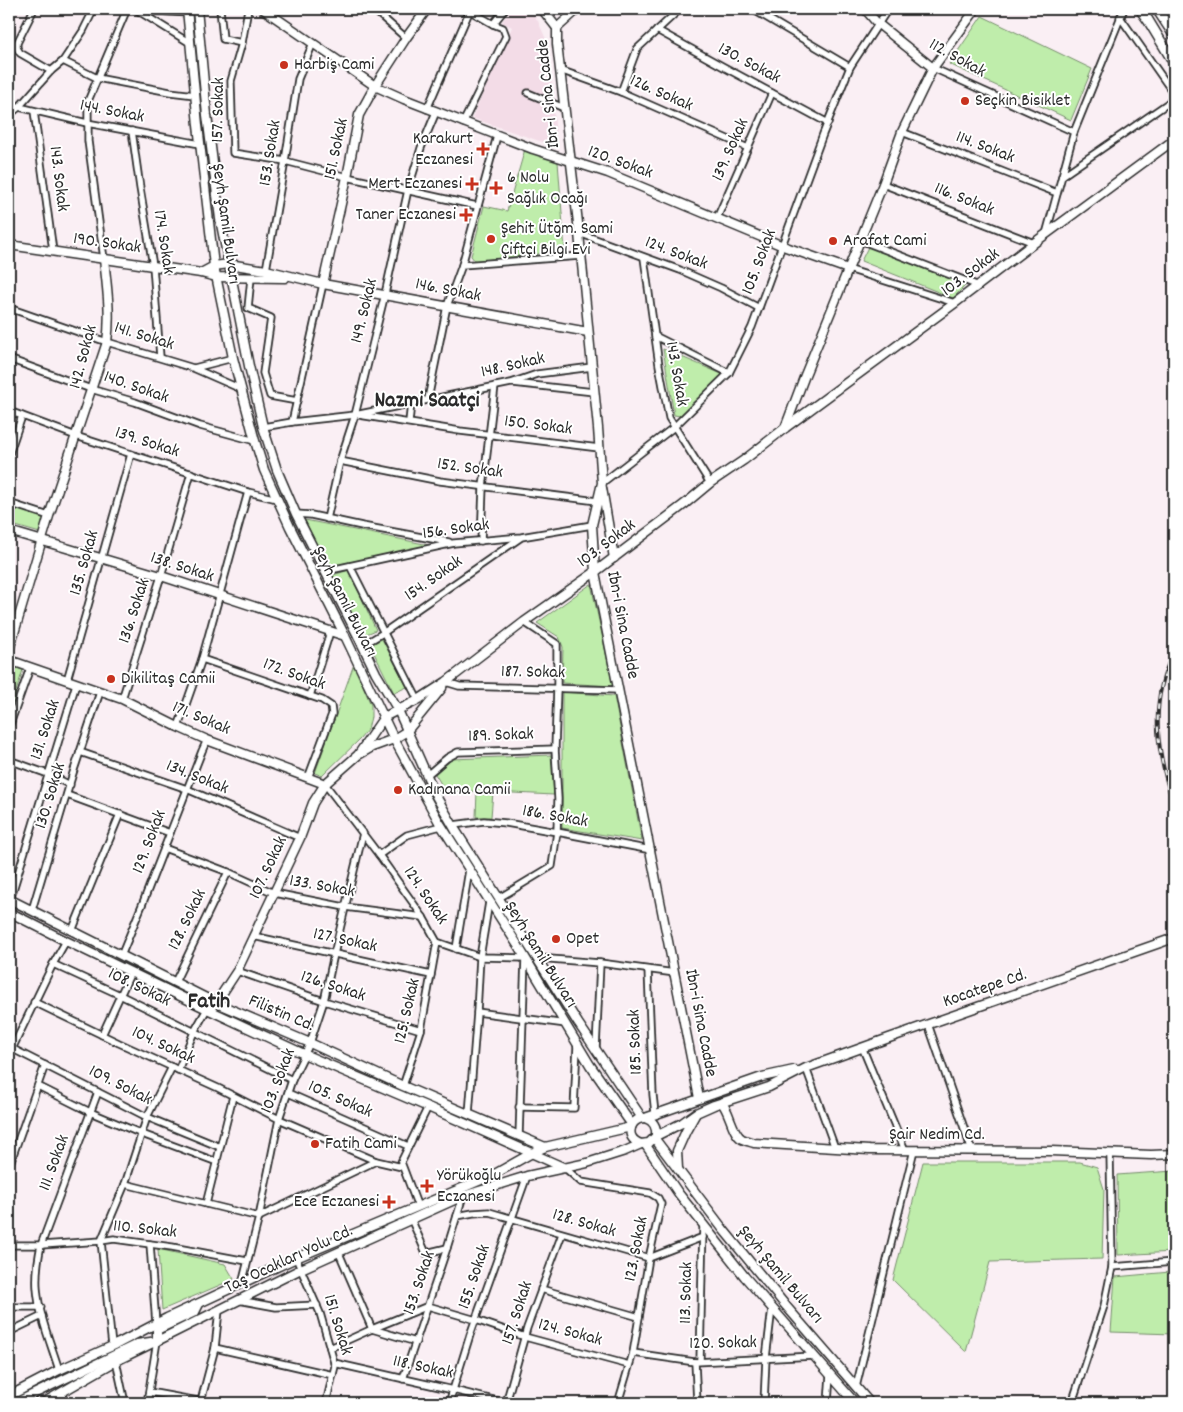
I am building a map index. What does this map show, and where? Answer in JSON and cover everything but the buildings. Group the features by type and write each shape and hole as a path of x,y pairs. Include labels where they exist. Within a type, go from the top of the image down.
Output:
{"main road":[{"name":"Şeyh Şamil Bulvarı","path":"197,9 216,190 242,334 264,427 277,470 296,514 376,673 398,710 436,796 578,1023 644,1118 652,1121 655,1125 655,1137 723,1229 786,1306 870,1403"},
{"name":"120. Sokak","path":"263,9 375,86 426,109 571,162 608,172 783,246 848,269"},
{"name":"151. Sokak","path":"324,284 359,115 375,86 427,9"},
{"name":"Ibn-i Sina Cadde","path":"542,9 557,28 557,44 592,366 602,483 592,525 596,572 700,1098"},
{"path":"557,28 578,9"},
{"name":"112. Sokak","path":"865,9 877,24 933,68"},
{"path":"785,428 902,132 933,68 976,9"},
{"path":"1140,9 1174,63"},
{"path":"1157,9 1174,35"},
{"name":"Şeyh Şamil Bulvarı","path":"188,11 200,144 216,277 233,358 255,441 264,470 298,543 394,739 441,826 590,1065 631,1126 630,1132 633,1140 643,1144 679,1194 746,1278 855,1403"},
{"name":"103. Sokak","path":"384,717 418,700 446,682 524,622 596,572 710,483 744,460 1174,140"},
{"name":"190. Sokak","path":"9,245 201,273 216,277"},
{"name":"142. Sokak","path":"9,650 49,516 107,342 110,312 104,259"},
{"name":"146. Sokak","path":"214,266 229,264 266,270 324,284 588,332"},
{"path":"201,273 214,266"},
{"name":"146. Sokak","path":"216,277 302,279"},
{"path":"602,483 614,558"},
{"name":"138. Sokak","path":"9,530 161,576 345,636"},
{"name":"171. Sokak","path":"9,660 122,700 207,740 325,784"},
{"name":"103. Sokak","path":"358,755 408,731 446,682"},
{"path":"358,755 384,717"},
{"name":"107. Sokak","path":"216,1003 237,971 300,838 313,803 325,784 358,755"},
{"name":"Filistin Cd.","path":"9,899 216,1003 545,1147"},
{"name":"Filistin Cd.","path":"11,913 306,1055 565,1168"},
{"name":"Kocatepe Cd.","path":"655,1137 682,1123 696,1113 769,1086 806,1068 1174,938"},
{"path":"207,1009 216,1003"},
{"name":"Kocatepe Cd.","path":"644,1118 762,1077 806,1068"},
{"name":"Şair Nedim Cd.","path":"722,1103 726,1108 736,1133 741,1138 754,1143 905,1150 1174,1154"},
{"path":"678,1169 677,1151 696,1113"},
{"path":"631,1126 636,1120 644,1118"},
{"name":"Taş Ocakları Yolu Cd.","path":"9,1396 59,1370 296,1258 493,1175 545,1147 631,1126"},
{"path":"643,1144 649,1143 655,1137"},
{"name":"Taş Ocakları Yolu Cd.","path":"15,1403 137,1344 157,1341 300,1269 463,1196 527,1176 587,1163 643,1144"},
{"path":"43,1403 116,1361 157,1341 158,1330 195,1312 198,1304"}],"street":[{"path":"34,9 17,43 17,48 20,53 51,71"},
{"path":"9,115 63,61 83,31 94,9"},
{"name":"142. Sokak","path":"104,259 88,141 88,101 127,9"},
{"path":"136,9 188,11"},
{"path":"136,9 190,43"},
{"path":"220,9 223,39 242,43"},
{"name":"157. Sokak","path":"248,9 242,43 231,81 234,153 285,161"},
{"path":"373,9 406,38"},
{"path":"493,24 505,9"},
{"path":"621,92 637,49 680,9"},
{"path":"752,9 850,67"},
{"name":"105. Sokak","path":"602,483 674,427 729,373 752,327 850,67 888,9"},
{"path":"1046,234 1074,132 1124,9"},
{"path":"426,109 468,10 503,28 506,36 463,123"},
{"path":"1120,17 1174,94"},
{"name":"130. Sokak","path":"657,30 828,123"},
{"name":"153. Sokak","path":"266,270 298,79 314,43"},
{"path":"63,61 97,78 195,95"},
{"name":"112. Sokak","path":"933,68 1074,132"},
{"name":"126. Sokak","path":"560,70 621,92 748,148"},
{"path":"528,93 564,108"},
{"name":"139. Sokak","path":"717,218 772,93"},
{"path":"1062,176 1174,99"},
{"name":"144. Sokak","path":"19,107 87,123 200,144"},
{"name":"143. Sokak","path":"34,111 53,252"},
{"name":"149. Sokak","path":"327,519 340,461 355,414 385,294 408,190 421,148 436,112"},
{"name":"174. Sokak","path":"132,131 153,266 160,357"},
{"name":"114. Sokak","path":"902,132 1057,193"},
{"path":"428,399 447,306 462,265 497,136"},
{"path":"285,161 477,206"},
{"name":"116. Sokak","path":"883,184 1034,243"},
{"name":"124. Sokak","path":"579,233 680,270 721,288 759,308"},
{"path":"860,240 978,286"},
{"path":"462,265 581,256"},
{"name":"143. Sokak","path":"644,258 669,418 710,483"},
{"name":"120. Sokak","path":"848,269 956,303"},
{"path":"251,278 248,308 271,318 263,373 270,396 296,401"},
{"path":"292,422 324,284"},
{"name":"141. Sokak","path":"9,308 107,342 193,368 241,389"},
{"path":"655,336 729,373"},
{"path":"193,368 233,358"},
{"name":"140. Sokak","path":"9,359 200,426 255,441"},
{"name":"148. Sokak","path":"264,427 355,414 511,383 537,374 592,366"},
{"path":"511,383 594,392"},
{"path":"481,541 483,487 496,386"},
{"path":"409,422 411,403"},
{"name":"139. Sokak","path":"9,411 76,436 248,492 277,499"},
{"name":"150. Sokak","path":"355,414 490,435 599,448"},
{"path":"9,454 22,416"},
{"name":"135. Sokak","path":"67,680 131,454"},
{"name":"152. Sokak","path":"340,461 440,481 597,501"},
{"name":"136. Sokak","path":"122,700 191,473"},
{"path":"178,727 202,659 248,492"},
{"path":"9,503 49,516"},
{"path":"296,514 311,515 454,543"},
{"name":"156. Sokak","path":"326,571 454,543 521,537 592,525"},
{"name":"154. Sokak","path":"363,645 521,537"},
{"path":"350,566 418,700"},
{"path":"499,898 552,866 557,832 558,799 555,749 557,644 524,622"},
{"path":"310,696 330,632"},
{"name":"172. Sokak","path":"202,659 322,700 331,706 332,714 308,778"},
{"path":"9,727 30,668"},
{"name":"187. Sokak","path":"446,682 459,686 619,690"},
{"name":"131. Sokak","path":"9,899 76,684"},
{"name":"130. Sokak","path":"32,910 100,692"},
{"name":"129. Sokak","path":"121,956 207,740"},
{"name":"189. Sokak","path":"426,774 458,752 555,749"},
{"name":"134. Sokak","path":"80,752 187,789 300,838"},
{"path":"9,760 48,774 70,785"},
{"name":"124. Sokak","path":"325,784 379,855 438,942 480,957 525,958"},
{"path":"67,795 170,833"},
{"path":"72,931 120,814"},
{"name":"186. Sokak","path":"454,825 484,821 557,832 651,850"},
{"path":"379,855 407,835 441,826"},
{"name":"103. Sokak","path":"242,1284 279,1119 292,1080 306,1055 324,1001 363,833"},
{"name":"133. Sokak","path":"164,848 228,872 274,894 345,908 422,917"},
{"path":"456,949 469,870"},
{"name":"128. Sokak","path":"175,982 228,872"},
{"path":"469,1114 480,957 489,902"},
{"path":"9,922 11,913"},
{"name":"127. Sokak","path":"253,936 431,976"},
{"path":"10,1048 66,941"},
{"name":"125. Sokak","path":"403,1086 421,1030 438,942"},
{"path":"519,1136 525,958"},
{"path":"538,958 675,973"},
{"name":"108. Sokak","path":"53,964 292,1080"},
{"path":"596,1049 600,964"},
{"name":"185. Sokak","path":"648,970 655,1114"},
{"name":"126. Sokak","path":"237,971 324,1001 421,1030"},
{"path":"102,1035 131,972"},
{"name":"104. Sokak","path":"34,1002 279,1119 376,1161 402,1167"},
{"path":"112,1346 101,1241 125,1184 147,1117 207,1009"},
{"path":"477,1012 566,1024"},
{"path":"928,1024 972,1150"},
{"path":"519,1107 574,1108 578,1044"},
{"path":"862,1047 905,1150"},
{"name":"109. Sokak","path":"10,1048 147,1117 220,1147"},
{"path":"9,1166 12,1150 45,1065"},
{"path":"806,1068 835,1148"},
{"path":"38,1086 90,1112 217,1162"},
{"name":"111. Sokak","path":"59,1370 40,1307 37,1289 37,1265 41,1245 98,1092"},
{"name":"105. Sokak","path":"288,1093 408,1146"},
{"path":"206,1204 233,1096"},
{"path":"418,1207 401,1162 428,1107"},
{"path":"856,1387 914,1150"},
{"path":"1072,1403 1104,1306 1112,1267 1110,1153"},
{"path":"125,1184 258,1217 376,1161"},
{"name":"123. Sokak","path":"565,1168 581,1182 650,1194 658,1198 661,1204 649,1258 633,1353 618,1403"},
{"name":"155. Sokak","path":"449,1403 470,1335 527,1176"},
{"name":"153. Sokak","path":"403,1379 463,1196"},
{"name":"128. Sokak","path":"457,1216 484,1212 649,1258"},
{"path":"411,1218 426,1254 447,1248"},
{"name":"113. Sokak","path":"697,1403 697,1361 704,1225"},
{"name":"157. Sokak","path":"506,1403 525,1337 562,1234"},
{"path":"649,1258 703,1236"},
{"name":"110. Sokak","path":"9,1245 41,1245 101,1241 114,1238 247,1261"},
{"path":"150,1244 156,1324"},
{"path":"339,1253 372,1329"},
{"name":"151. Sokak","path":"296,1258 317,1305 335,1366 326,1403"},
{"path":"1112,1267 1174,1262"},
{"path":"542,1290 639,1317"},
{"path":"238,1300 276,1306 317,1305"},
{"path":"330,1348 428,1306"},
{"name":"124. Sokak","path":"428,1306 525,1337 629,1365"},
{"path":"9,1307 40,1307"},
{"path":"764,1403 766,1358 772,1308"},
{"path":"201,1402 215,1348 220,1310"},
{"path":"9,1332 42,1316"},
{"path":"372,1329 416,1342"},
{"path":"147,1403 157,1341"},
{"path":"215,1348 333,1375"},
{"name":"120. Sokak","path":"633,1353 697,1361 814,1356"},
{"path":"116,1361 125,1403"},
{"name":"118. Sokak","path":"334,1363 506,1403"},
{"path":"828,1403 830,1375"},
{"path":"149,1392 209,1403"},
{"path":"62,1393 63,1403"}],"shaded area":[{"path":"511,9 529,9 538,21 548,44 557,147 472,118 512,27 502,22"}],"green space":[{"path":"982,16 1092,69 1071,120 949,64"},
{"path":"525,149 558,162 565,251 475,261 471,256 484,206 507,211"},
{"path":"869,245 969,282 953,298 861,261"},
{"path":"663,349 724,375 680,416 674,415"},
{"path":"9,506 45,517 40,533 9,524"},
{"path":"305,520 429,545 327,567"},
{"path":"349,570 376,630 362,636 333,575"},
{"path":"591,584 613,686 562,683 563,647 559,637 537,623"},
{"path":"382,639 407,687 394,693 370,645"},
{"path":"354,664 371,705 368,729 322,776 315,773"},
{"path":"9,665 23,670 9,713"},
{"path":"562,692 614,696 642,841 562,828"},
{"path":"551,755 554,795 493,792 491,817 476,817 477,791 446,792 435,774 452,759"},
{"path":"923,1162 1080,1162 1097,1167 1104,1189 1102,1259 990,1262 966,1352 893,1280"},
{"path":"1174,1171 1174,1252 1118,1255 1117,1175"},
{"path":"158,1249 225,1264 234,1279 162,1310"},
{"path":"1170,1272 1174,1279 1174,1334 1111,1332 1115,1277"}],"railway":[{"path":"1174,652 1166,671 1158,709 1158,728 1163,767 1174,805"}],"place":[{"name":"Harbiş Cami","path":"284,65"},
{"name":"Seçkin Bisiklet","path":"965,101"},
{"name":"Karakurt Eczanesi","path":"483,149"},
{"name":"Mert Eczanesi","path":"472,184"},
{"name":"6 Nolu Sağlık Ocağı","path":"496,188"},
{"name":"Taner Eczanesi","path":"466,215"},
{"name":"Şehit Ütğm. Sami Çiftçi Bilgi Evi","path":"491,239"},
{"name":"Arafat Cami","path":"833,241"},
{"name":"Dikilitaş Camii","path":"111,679"},
{"name":"Kadınana Camii","path":"398,790"},
{"name":"Opet","path":"556,939"},
{"name":"Fatih Cami","path":"315,1144"},
{"name":"Yörükoğlu Eczanesi","path":"427,1186"},
{"name":"Ece Eczanesi","path":"389,1202"}],"district":[{"name":"Nazmi Saatçi","path":"427,401"},
{"name":"Fatih","path":"209,1002"}]}
